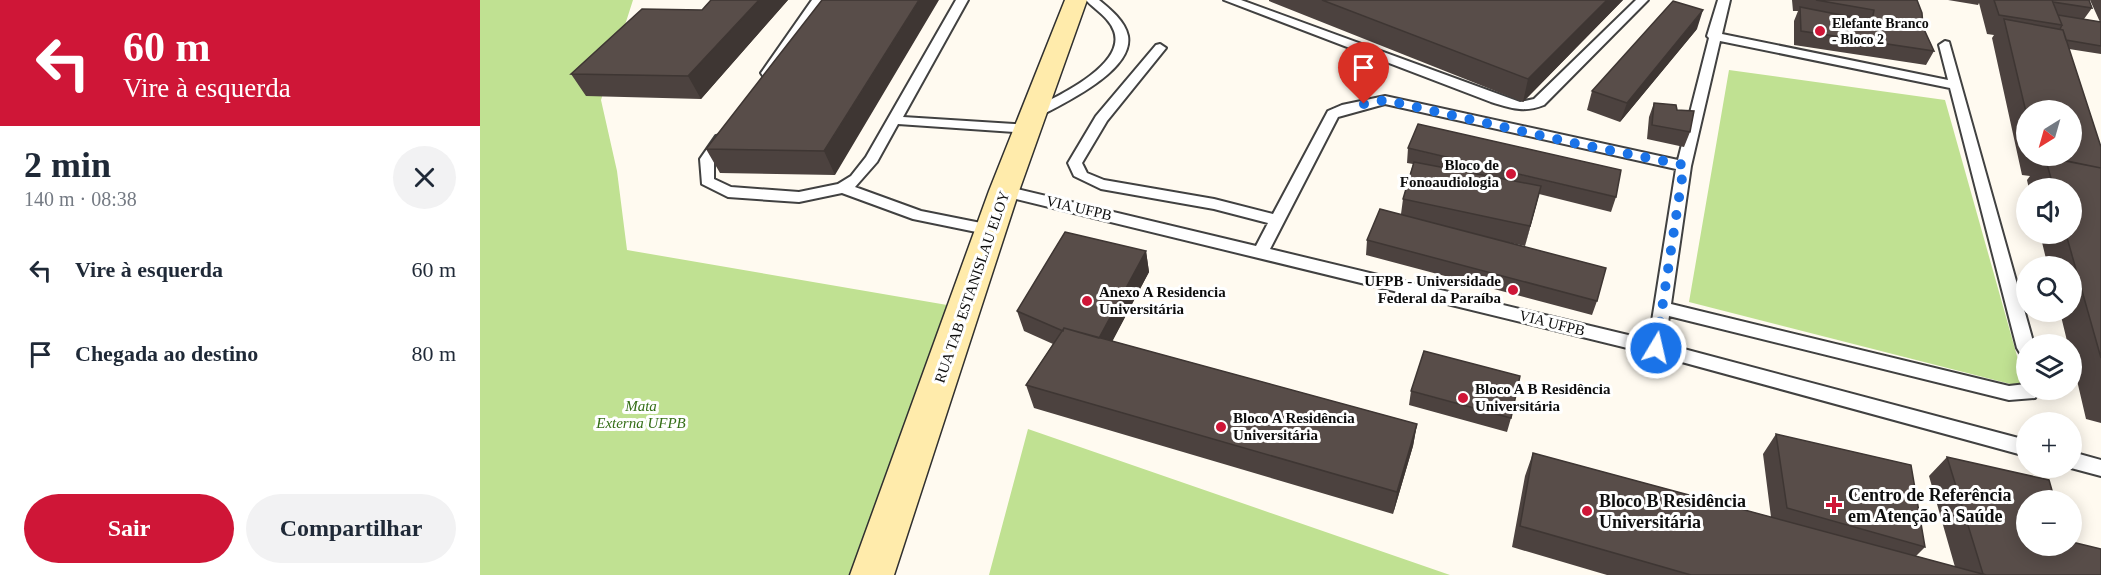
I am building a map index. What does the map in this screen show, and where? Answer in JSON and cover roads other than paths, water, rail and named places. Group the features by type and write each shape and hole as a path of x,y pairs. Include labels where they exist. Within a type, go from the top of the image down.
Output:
{"street":[{"name":"RUA TAB ESTANISLAU ELOY","path":"872,575 1004,191 1076,0"}],"lane":[{"path":"759,84 818,0"},
{"path":"727,131 707,159 707,181 728,192 799,197 843,188 856,179 872,159 962,0"},
{"path":"893,120 1031,121 1089,82 1118,57 1122,39 1114,19 1092,0"},
{"path":"1230,0 1496,99 1529,106 1539,102 1642,0"},
{"path":"1656,348 1684,165 1713,36 1724,0"},
{"path":"1713,36 1955,85"},
{"path":"1945,45 2022,334"},
{"path":"1160,48 1101,119 1075,163 1081,176 1101,184 1214,204 1278,220"},
{"path":"1262,251 1333,114 1347,108 1385,100 1578,144 1684,165"},
{"path":"843,188 918,215 991,230"},
{"name":"VIA UFPB","path":"1004,191 1262,251 1656,348 2016,445"},
{"path":"1662,308 2016,393"},
{"path":"2082,463 2101,468"}],"place":[{"name":"Elefante Branco - Bloco 2","path":"1820,31"},
{"name":"Bloco de Fonoaudiologia","path":"1511,174"},
{"name":"UFPB - Universidade Federal da Paraíba","path":"1513,290"},
{"name":"Anexo A Residencia Universitária","path":"1087,301"},
{"name":"Bloco A B Residência Universitária","path":"1463,398"},
{"name":"Bloco A Residência Universitária","path":"1221,427"},
{"name":"Centro de Referência em Atenção à Saúde","path":"1834,505"},
{"name":"Bloco B Residência Universitária","path":"1587,511"}],"park label":[{"name":"Mata Externa UFPB","path":"641,414"}]}
